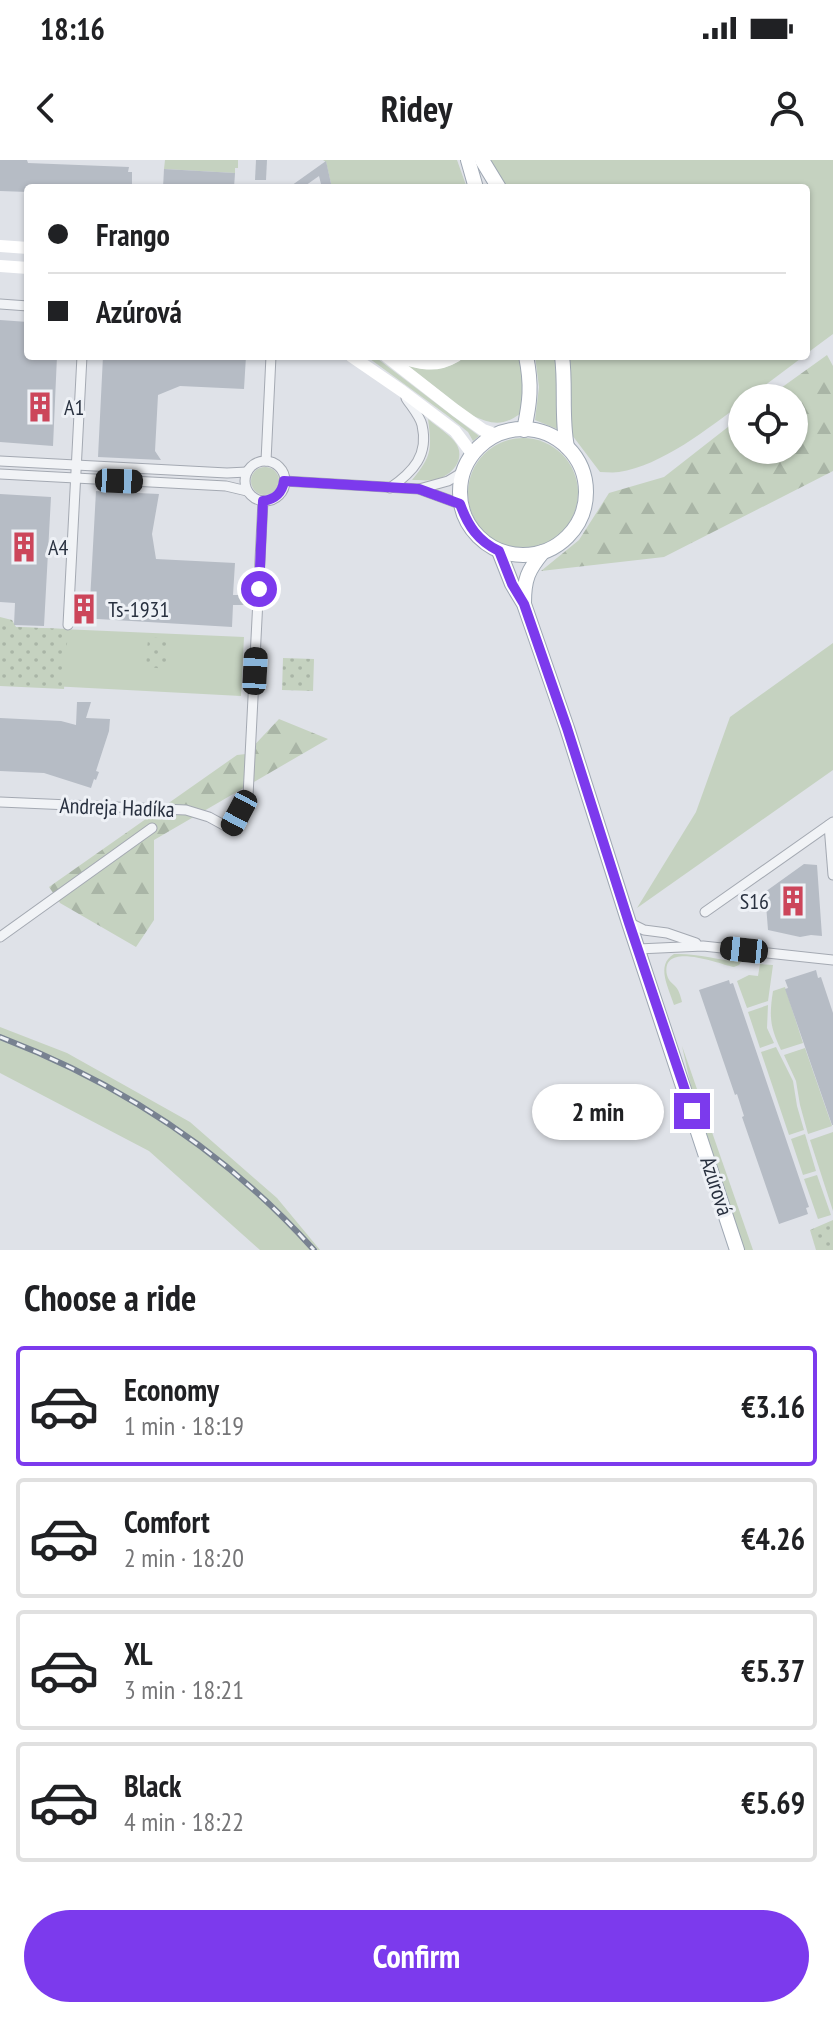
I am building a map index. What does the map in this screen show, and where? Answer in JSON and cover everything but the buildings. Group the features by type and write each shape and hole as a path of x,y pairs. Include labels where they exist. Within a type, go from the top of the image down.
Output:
{"main road":[{"path":"468,160 475,184"},
{"path":"482,160 497,184"},
{"path":"0,246 24,248"},
{"path":"0,266 24,268"},
{"path":"357,360 455,431 473,455"},
{"path":"391,360 474,423 497,435"},
{"path":"410,360 426,365 447,360"},
{"path":"524,430 530,402 527,360"},
{"path":"562,360 567,447"},
{"path":"524,430 538,431 567,447 582,468 586,488 581,517 571,533 543,552 521,555 499,551 475,533 460,504 460,488 463,472 473,455 497,435 524,430"},
{"name":"Azúrová","path":"499,551 524,604 567,728 737,1250"},
{"path":"524,604 526,577 543,552"}],"street":[{"path":"0,304 24,306"},
{"path":"68,625 82,360"},
{"path":"266,461 271,360"},
{"path":"390,488 414,469 424,447 422,423 402,391"},
{"path":"0,461 247,472"},
{"path":"266,461 281,470 284,481 276,497 263,501 251,496 245,485 247,472 255,464 266,461"},
{"path":"284,481 419,489 448,481 463,472"},
{"path":"0,474 226,486 247,491"},
{"path":"419,489 460,504"},
{"name":"Andreja Hadíka","path":"0,802 186,810 209,817 231,829 248,796 263,501"},
{"path":"831,823 833,875"},
{"path":"705,912 831,823"},
{"path":"0,937 152,828"},
{"path":"629,923 703,946"},
{"path":"638,949 703,946 833,960"}],"green space":[{"path":"165,160 238,160 238,168 235,168 235,173 164,169"},
{"path":"323,160 457,160 466,184 331,184"},
{"path":"491,160 833,160 833,334 810,351 810,184 504,184"},
{"path":"827,355 833,366 833,471 664,557 541,571 579,540 609,493 664,477 728,427 728,464 808,464 808,384 787,384"},
{"path":"371,360 379,360 479,436 473,441 468,432"},
{"path":"459,360 521,360 523,399 520,414 496,423 471,415 408,366 438,369"},
{"path":"536,360 555,360 557,429 535,420 539,387"},
{"path":"570,360 799,360 767,384 728,384 728,413 684,445 635,468 600,472 572,435"},
{"path":"428,419 454,441 459,458 449,473 438,479 412,480 424,465 429,452"},
{"path":"523,438 544,442 562,454 574,472 578,493 574,514 562,532 544,544 523,548 502,544 484,532 472,514 468,493 472,472 484,454 502,442"},
{"path":"265,467 275,471 279,481 275,491 265,495 255,491 251,481 255,471"},
{"path":"0,617 12,620 16,627 68,629 64,689 0,686"},
{"path":"16,627 244,637 241,696 13,684"},
{"path":"148,637 169,639 167,669 146,667"},
{"path":"833,643 833,770 637,908 696,812 730,717"},
{"path":"283,658 314,659 313,691 282,690"},
{"path":"279,719 328,739 154,840 154,920 136,947 60,903 49,887 237,755 246,754"},
{"path":"674,954 741,962 734,967 692,957 672,959 667,964 667,975 682,1002 674,1005 664,970 668,959"},
{"path":"760,964 773,965 768,1001 747,1008 737,981 749,975 758,976"},
{"path":"785,987 803,1043 781,1050 771,1022 771,1008 773,991"},
{"path":"768,1005 767,1028 774,1043 760,1048 748,1012"},
{"path":"0,1027 67,1053 190,1122 277,1198 320,1250 260,1250 149,1151 0,1073"},
{"path":"682,1046 753,1250 742,1250 693,1095"},
{"path":"776,1047 793,1081 804,1130 789,1135 761,1052"},
{"path":"805,1048 832,1126 808,1134 796,1081 784,1055"},
{"path":"833,1132 833,1211 810,1140"},
{"path":"805,1134 816,1171 803,1175 791,1139"},
{"path":"817,1175 831,1215 818,1219 804,1179"},
{"path":"833,1220 833,1250 816,1250 810,1230"}],"railway":[{"path":"0,1037 88,1076 170,1125 246,1183 314,1250"}],"place":[{"name":"A1","path":"40,407"},
{"name":"A4","path":"24,547"},
{"name":"Ts-1931","path":"84,609"},
{"name":"S16","path":"793,901"}],"route":[{"path":"259,589 263,501 276,497 284,481 419,489 460,504 475,533 499,551 524,604 567,728 692,1111"}]}
